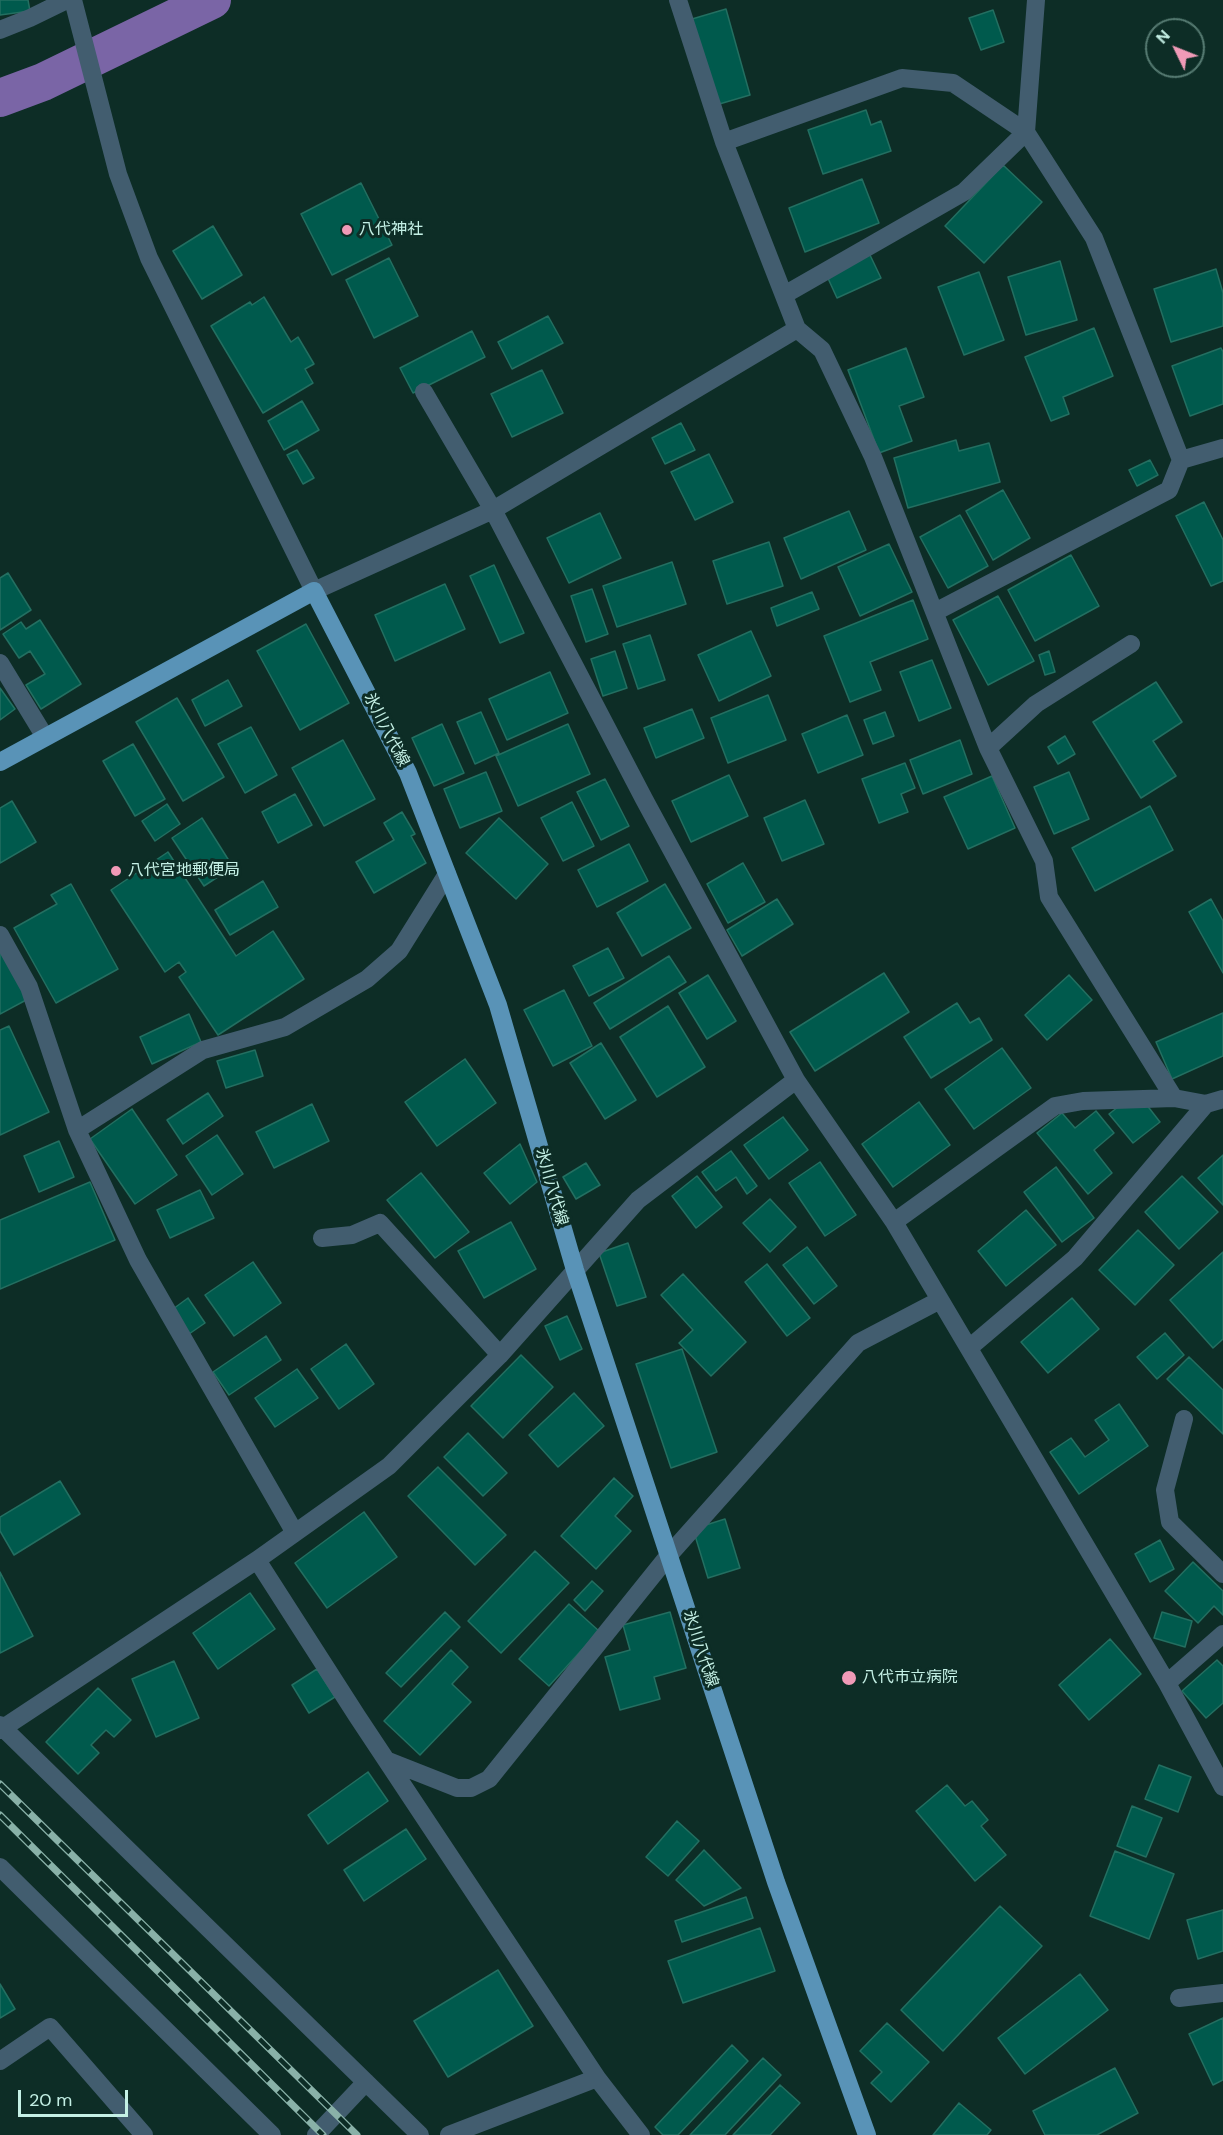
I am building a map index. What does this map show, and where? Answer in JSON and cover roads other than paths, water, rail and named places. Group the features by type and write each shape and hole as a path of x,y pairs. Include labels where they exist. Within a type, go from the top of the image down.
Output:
{"main road":[{"path":"0,762 314,591"},
{"name":"氷川八代線","path":"314,591 408,773 498,1005 575,1270 776,1882 867,2135"}],"street":[{"path":"678,0 724,142 797,329 822,350 873,457 988,748 1044,861 1048,897 1174,1098"},
{"path":"784,295 964,192 1026,132 1036,0"},
{"path":"0,30 71,2 118,174 149,258 314,591 493,510 797,329"},
{"path":"724,142 902,78 953,83 1026,132 1095,238 1181,460 1168,490 935,612"},
{"path":"424,392 493,510 644,799 796,1080 894,1222 1167,1683 1223,1787"},
{"path":"1181,460 1223,448"},
{"path":"988,748 1036,704 1131,644"},
{"path":"0,663 45,737"},
{"path":"77,1130 203,1050 285,1027 367,979 399,951 447,874"},
{"path":"0,935 28,987 77,1130 138,1260 296,1533"},
{"path":"420,2135 1,1728 257,1560 389,1466 500,1355 638,1200 796,1080"},
{"path":"894,1222 1056,1106 1083,1101 1174,1098 1214,1102"},
{"path":"969,1348 1075,1258 1214,1102"},
{"path":"322,1238 352,1235 380,1223 500,1355"},
{"path":"386,1760 457,1788 471,1788 489,1779 669,1555 858,1342 940,1300"},
{"path":"1184,1419 1166,1490 1170,1522 1223,1574"},
{"path":"257,1560 386,1760 597,2078 641,2135"},
{"path":"1167,1683 1223,1634"},
{"path":"0,1867 264,2132"},
{"path":"1179,1998 1223,1993"},
{"path":"0,2061 50,2027 144,2135"},
{"path":"449,2135 597,2078"},
{"path":"316,2135 366,2082"}],"waterway":[{"path":"0,98 43,82 212,0"}],"railway":[{"path":"0,1784 357,2135"},
{"path":"0,1815 323,2135"}],"place":[{"name":"八代神社","path":"347,230"},
{"name":"八代宮地郵便局","path":"116,871"},
{"name":"八代市立病院","path":"849,1678"}]}
